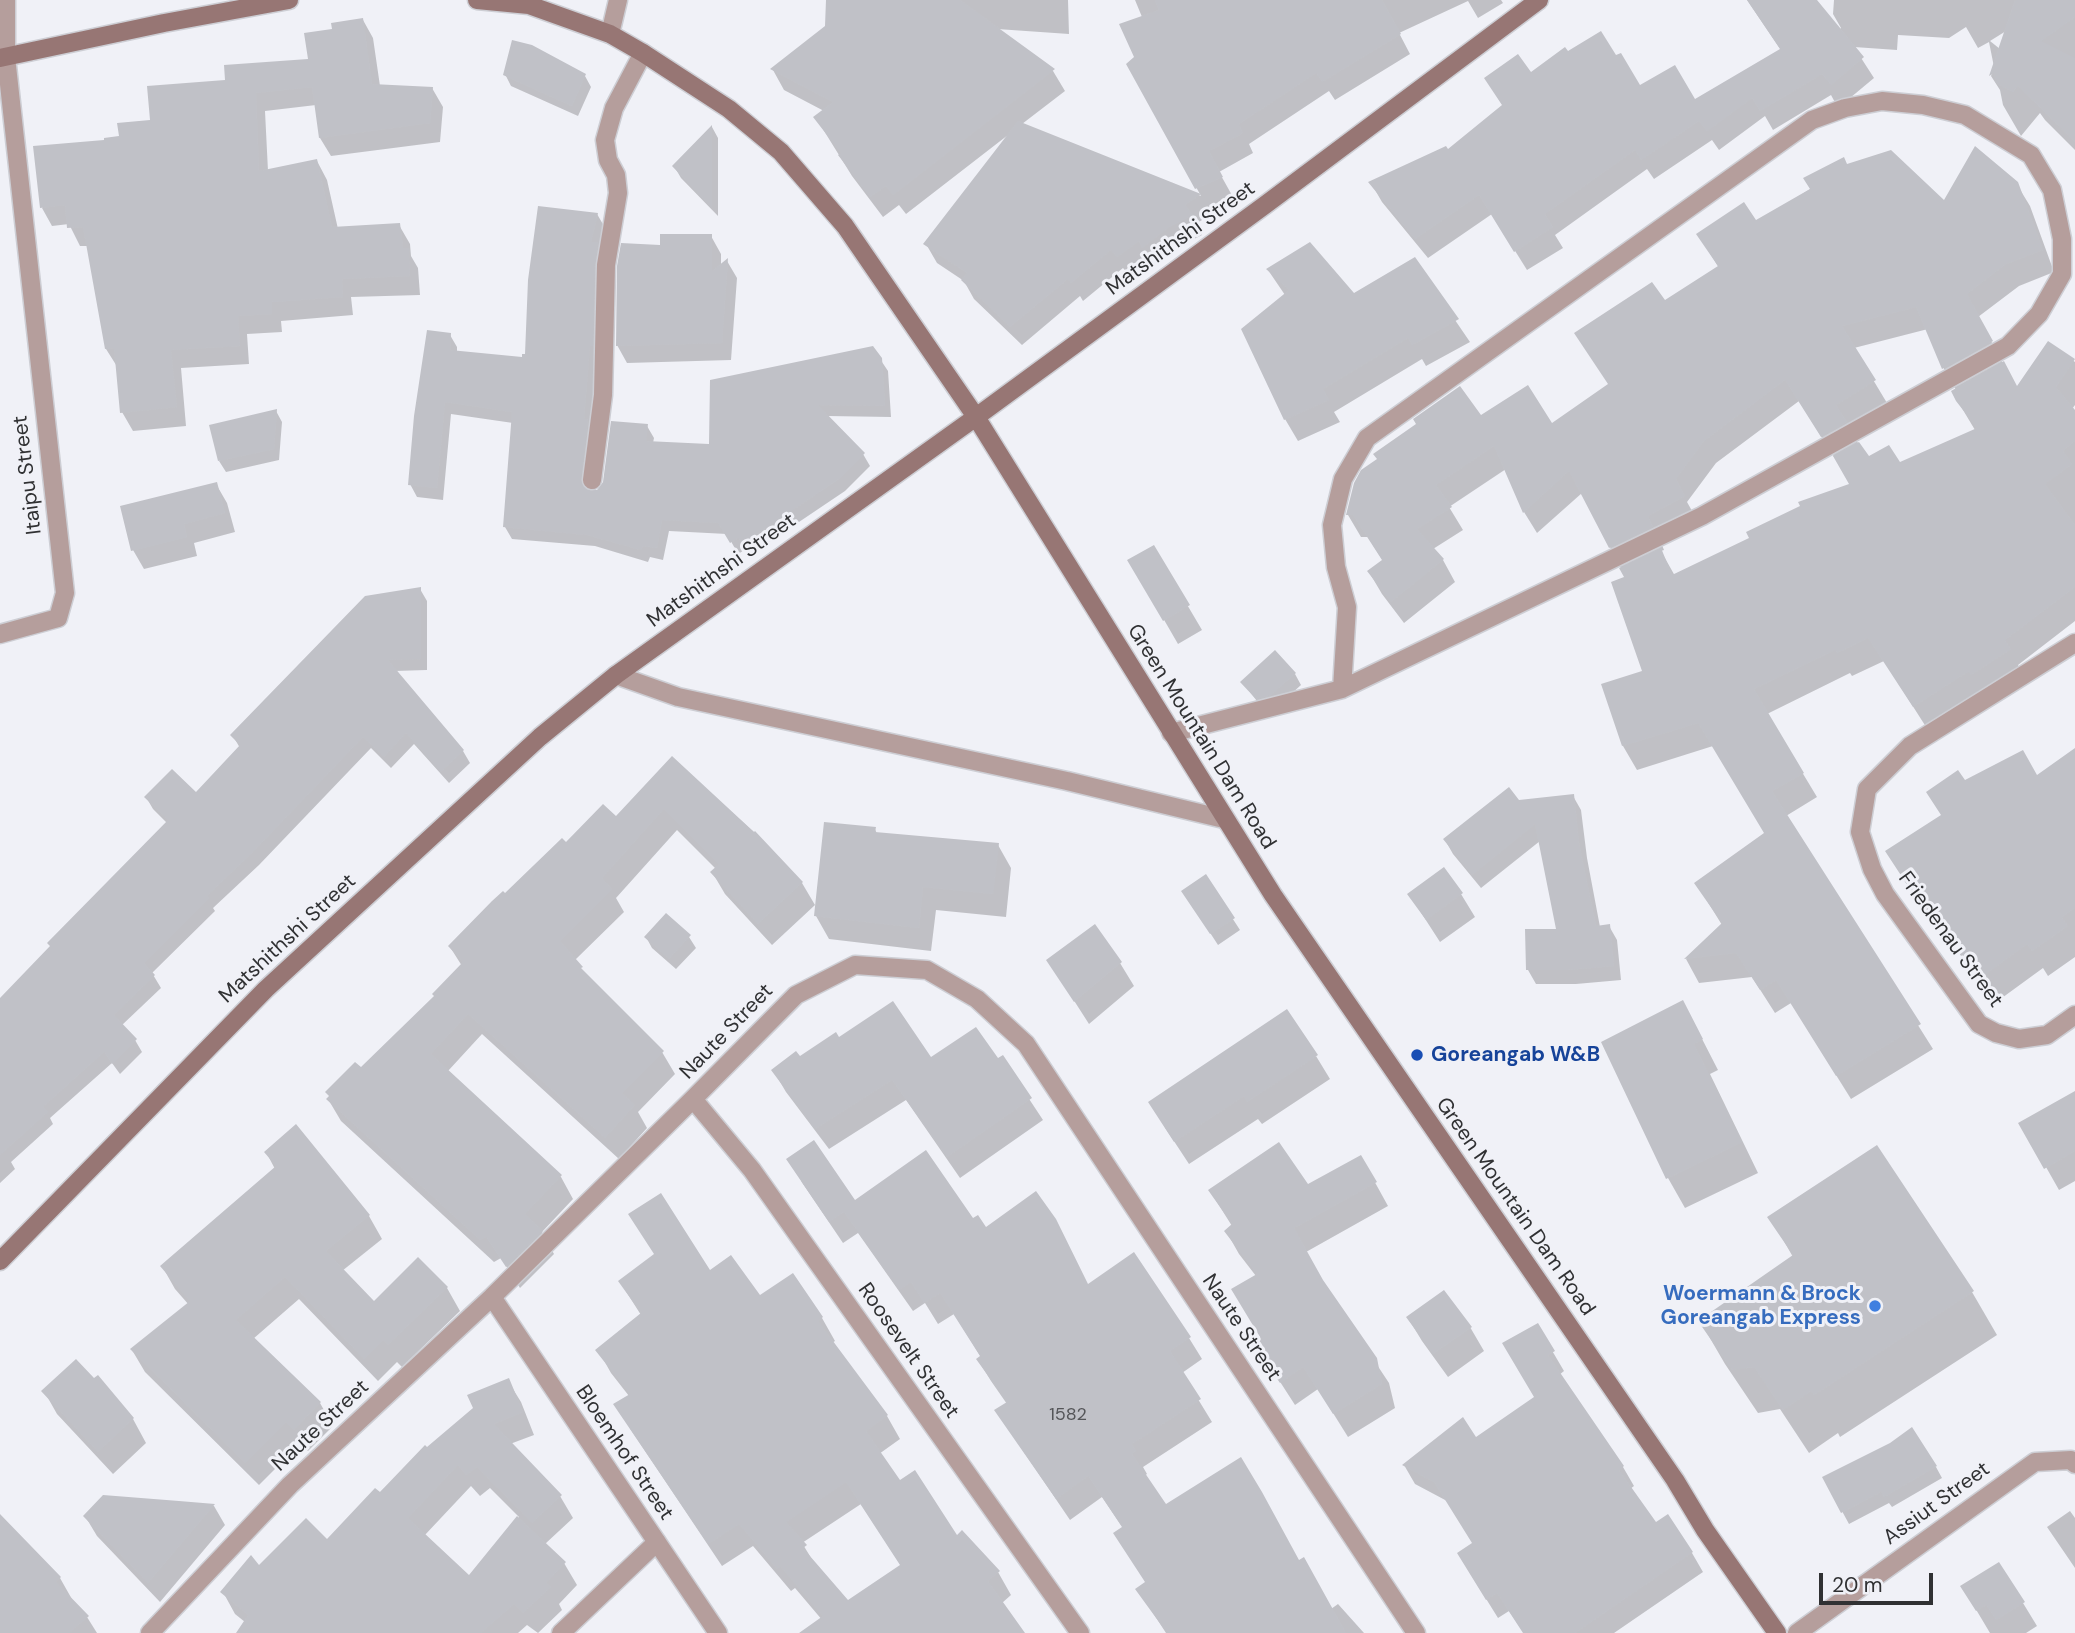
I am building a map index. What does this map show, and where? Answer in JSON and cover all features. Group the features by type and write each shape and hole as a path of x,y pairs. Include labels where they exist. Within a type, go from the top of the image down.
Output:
{"street":[{"path":"6,0 3,58 164,23 289,0"},
{"name":"Green Mountain Dam Road","path":"477,0 529,5 610,34 643,53 729,109 781,152 845,226 976,417 1273,895 1777,1633"},
{"path":"610,34 618,0"},
{"name":"Matshithshi Street","path":"0,1261 266,989 540,737 616,676 976,417 1539,0"},
{"path":"592,480 603,394 606,265 618,193 616,175 608,160 605,140 614,108 643,53"},
{"name":"Itaipu Street","path":"0,634 58,618 65,593 3,58"},
{"path":"1171,733 1342,689 1702,516 2008,346 2039,314 2062,274 2062,239 2052,190 2031,155 1965,115 1923,105 1882,101 1846,107 1812,120 1367,438 1343,479 1332,525 1336,568 1347,607 1342,689"},
{"name":"Friedenau Street","path":"2075,643 1910,746 1867,789 1860,832 1872,869 1885,894 1979,1024 1996,1033 2019,1039 2047,1035 2075,1016"},
{"path":"616,676 678,697 1067,780 1224,819"},
{"name":"Naute Street","path":"150,1633 290,1485 492,1297 796,995 855,965 928,970 977,999 1026,1044 1416,1633"},
{"name":"Roosevelt Street","path":"694,1099 752,1170 1080,1633"},
{"name":"Bloemhof Street","path":"492,1297 718,1633"},
{"name":"Assiut Street","path":"1797,1633 2035,1462 2074,1460"},
{"path":"561,1633 657,1542"}],"building":[{"path":"826,0 960,0 1055,69 893,195 886,186 870,197 813,117 833,102 770,69 825,26"},
{"path":"1155,0 1382,0 1401,34 1322,82 1316,73 1239,124 1243,133 1209,151 1223,177 1195,189 1126,64 1134,57 1119,24 1159,10"},
{"path":"1747,0 1817,0 1864,57 1831,85 1822,74 1760,111 1752,98 1707,131 1699,121 1641,160 1635,150 1545,214 1553,227 1514,252 1479,195 1415,239 1368,182 1446,146 1448,149 1502,105 1484,78 1518,54 1531,72 1565,47 1568,51 1601,31 1616,55 1621,53 1640,85 1675,65 1695,99 1780,49"},
{"path":"2015,0 2075,0 2075,17 2041,41 2075,58 2075,142 2018,86 2013,92 1996,83 1994,73 1989,76"},
{"path":"363,18 372,84 433,87 430,123 319,138 312,87 256,93 259,171 317,159 332,227 400,223 403,248 409,248 410,276 342,279 343,297 272,302 272,314 238,316 240,346 171,350 177,407 120,413 114,348 105,349 83,227 67,228 65,205 40,208 33,146 104,140 119,136 117,123 150,120 147,86 225,80 224,65 308,59 304,33 332,29 331,23"},
{"path":"512,40 532,45 586,74 572,106 503,75"},
{"path":"1018,121 1201,194 1185,205 1193,215 1169,227 1142,248 1139,241 1117,257 1111,250 1071,283 1068,279 1010,327 961,280 967,273 923,244"},
{"path":"712,125 712,208 672,166"},
{"path":"1975,146 2018,182 2043,250 2006,264 1967,294 1993,341 1942,369 1916,307 1842,326 1876,380 1836,405 1847,422 1821,437 1785,380 1704,441 1676,479 1685,496 1648,516 1653,527 1609,548 1569,471 1523,513 1494,446 1436,485 1452,507 1417,529 1444,559 1391,602 1367,571 1382,560 1353,515 1346,515 1354,483 1361,470 1377,459 1373,454 1416,424 1413,419 1460,386 1481,415 1528,385 1552,423 1608,384 1574,333 1652,282 1665,300 1718,266 1696,234 1744,202 1756,220 1810,189 1803,178 1844,157 1847,164 1891,150 1944,200"},
{"path":"538,206 598,213 591,242 598,242 593,346 590,346 584,419 588,419 581,479 586,489 597,490 603,482 611,421 648,424 646,441 709,444 710,380 873,346 882,358 885,406 818,405 865,453 839,479 742,544 738,538 730,543 718,523 662,520 657,548 643,546 641,550 587,535 503,527 512,412 445,402 437,488 408,485 414,416 427,330 451,333 450,350 522,357 522,354 525,354 528,280"},
{"path":"660,234 712,234 712,271 728,258 722,343 616,346 617,266 621,243 660,245"},
{"path":"1310,242 1354,293 1415,257 1459,319 1412,345 1408,338 1323,389 1329,400 1284,420 1241,329 1289,290 1266,269"},
{"path":"2048,341 2075,359 2056,387 2075,410 2075,441 2063,451 2072,464 2045,484 2075,525 2075,587 2005,640 2011,649 1971,675 1969,671 1913,707 1868,638 1837,653 1835,650 1754,689 1804,773 1772,791 1921,1024 1836,1076 1776,980 1760,990 1736,953 1684,959 1722,923 1694,883 1764,833 1698,723 1622,746 1601,684 1642,671 1611,582 1624,577 1619,568 1661,548 1672,575 1749,538 1746,532 1800,506 1798,502 1849,484 1833,456 1859,442 1869,456 1889,445 1900,462 1977,428 1951,391 2004,361 2017,386"},
{"path":"277,409 274,449 218,461 209,425"},
{"path":"217,482 225,513 184,524 187,537 131,551 120,506"},
{"path":"1154,545 1190,605 1163,621 1127,560"},
{"path":"421,587 421,659 388,660 464,750 441,772 406,733 384,757 363,737 144,963 155,975 114,1015 137,1039 112,1064 104,1052 43,1107 48,1112 0,1155 0,998 50,946 47,943 168,820 144,797 172,769 196,792 240,745 230,735 365,596"},
{"path":"1275,650 1296,673 1271,695 1256,699 1240,682"},
{"path":"2075,748 2075,908 2062,917 2068,926 2032,951 2027,944 1979,979 1927,907 1923,909 1885,851 1941,815 1926,792 1958,770 1965,780 2023,750 2037,775"},
{"path":"672,756 755,831 803,882 758,924 710,872 719,864 664,809 602,878 612,889 560,941 583,967 581,968 664,1051 622,1093 635,1105 605,1138 468,1014 431,1054 562,1175 525,1214 543,1231 506,1267 486,1237 480,1240 326,1099 329,1096 325,1092 355,1062 361,1067 434,996 432,994 463,962 448,946 492,901 503,891 505,893 562,838 566,842 603,804 616,816"},
{"path":"1509,787 1519,800 1574,794 1579,843 1596,926 1610,924 1614,966 1526,970 1525,929 1556,929 1535,824 1472,875 1443,839"},
{"path":"824,822 876,827 875,832 999,843 993,894 923,887 919,928 814,916"},
{"path":"1444,867 1463,893 1426,920 1407,894"},
{"path":"1206,874 1235,918 1210,934 1181,891"},
{"path":"666,913 691,935 669,959 644,937"},
{"path":"1095,924 1122,962 1074,1002 1046,960"},
{"path":"1683,1000 1703,1039 1694,1044 1742,1142 1666,1179 1601,1042"},
{"path":"893,1001 931,1057 976,1027 998,1058 1003,1055 1032,1098 947,1157 892,1080 815,1129 771,1070 796,1051 800,1056 836,1032 839,1037"},
{"path":"1287,1009 1318,1055 1247,1102 1244,1096 1174,1142 1148,1102"},
{"path":"2075,1091 2075,1151 2044,1169 2018,1123"},
{"path":"296,1124 370,1215 326,1251 374,1301 418,1257 448,1287 388,1345 383,1340 364,1359 285,1277 236,1320 321,1402 294,1430 286,1422 245,1463 130,1349 190,1301 160,1266 276,1166 264,1152"},
{"path":"814,1140 855,1200 926,1150 973,1218 978,1215 986,1227 1036,1191 1056,1219 1088,1284 1134,1252 1191,1337 1170,1351 1201,1399 1132,1444 1136,1451 1132,1454 1166,1504 1241,1457 1299,1560 1304,1557 1346,1633 1167,1633 1135,1589 1145,1582 1113,1533 1122,1527 1088,1476 1056,1499 994,1410 1007,1402 976,1359 980,1356 940,1293 924,1303 911,1282 899,1290 844,1212 829,1222 786,1159"},
{"path":"1279,1142 1308,1184 1361,1155 1377,1182 1294,1228 1323,1280 1377,1358 1382,1384 1333,1414 1303,1367 1280,1383 1252,1342 1260,1337 1231,1289 1257,1274 1224,1231 1232,1224 1208,1190"},
{"path":"1877,1145 1974,1291 1814,1395 1811,1391 1783,1410 1754,1367 1732,1370 1698,1321 1793,1255 1767,1217"},
{"path":"661,1193 710,1270 731,1255 760,1295 793,1273 823,1317 818,1321 888,1415 866,1431 900,1480 915,1470 957,1535 962,1530 1000,1571 988,1581 1025,1633 799,1633 823,1616 781,1567 777,1569 739,1524 708,1544 613,1404 630,1394 595,1350 641,1313 618,1281 654,1254 628,1214","holes":["846,1482 900,1565 848,1600 803,1548 807,1545 786,1522"]},
{"path":"1444,1290 1472,1327 1433,1354 1406,1317"},
{"path":"1538,1323 1555,1351 1548,1355 1624,1466 1619,1470 1656,1522 1668,1514 1693,1552 1575,1633 1523,1633 1497,1593 1486,1600 1457,1553 1472,1543 1434,1482 1402,1465 1463,1417 1476,1437 1534,1397 1502,1343"},
{"path":"76,1359 94,1378 98,1375 134,1418 98,1452 41,1391"},
{"path":"509,1378 523,1412 494,1424 562,1495 532,1523 477,1467 466,1475 458,1465 408,1518 469,1575 517,1516 566,1562 546,1583 551,1587 523,1613 514,1604 481,1633 236,1633 248,1615 220,1592 251,1555 259,1565 306,1518 327,1539 375,1488 380,1492 425,1445 427,1447 473,1408 467,1395"},
{"path":"1912,1427 1937,1466 1884,1497 1881,1492 1841,1513 1822,1477 1890,1443"},
{"path":"103,1495 215,1504 148,1583 83,1516"},
{"path":"0,1514 61,1577 56,1582 89,1616 69,1633 0,1633"},
{"path":"1999,1562 2025,1602 1996,1620 1986,1605 1976,1611 1960,1586"}],"place":[{"name":"Goreangab W&B","path":"1417,1055"},
{"name":"Woermann & Brock Goreangab Express","path":"1875,1306"}]}
